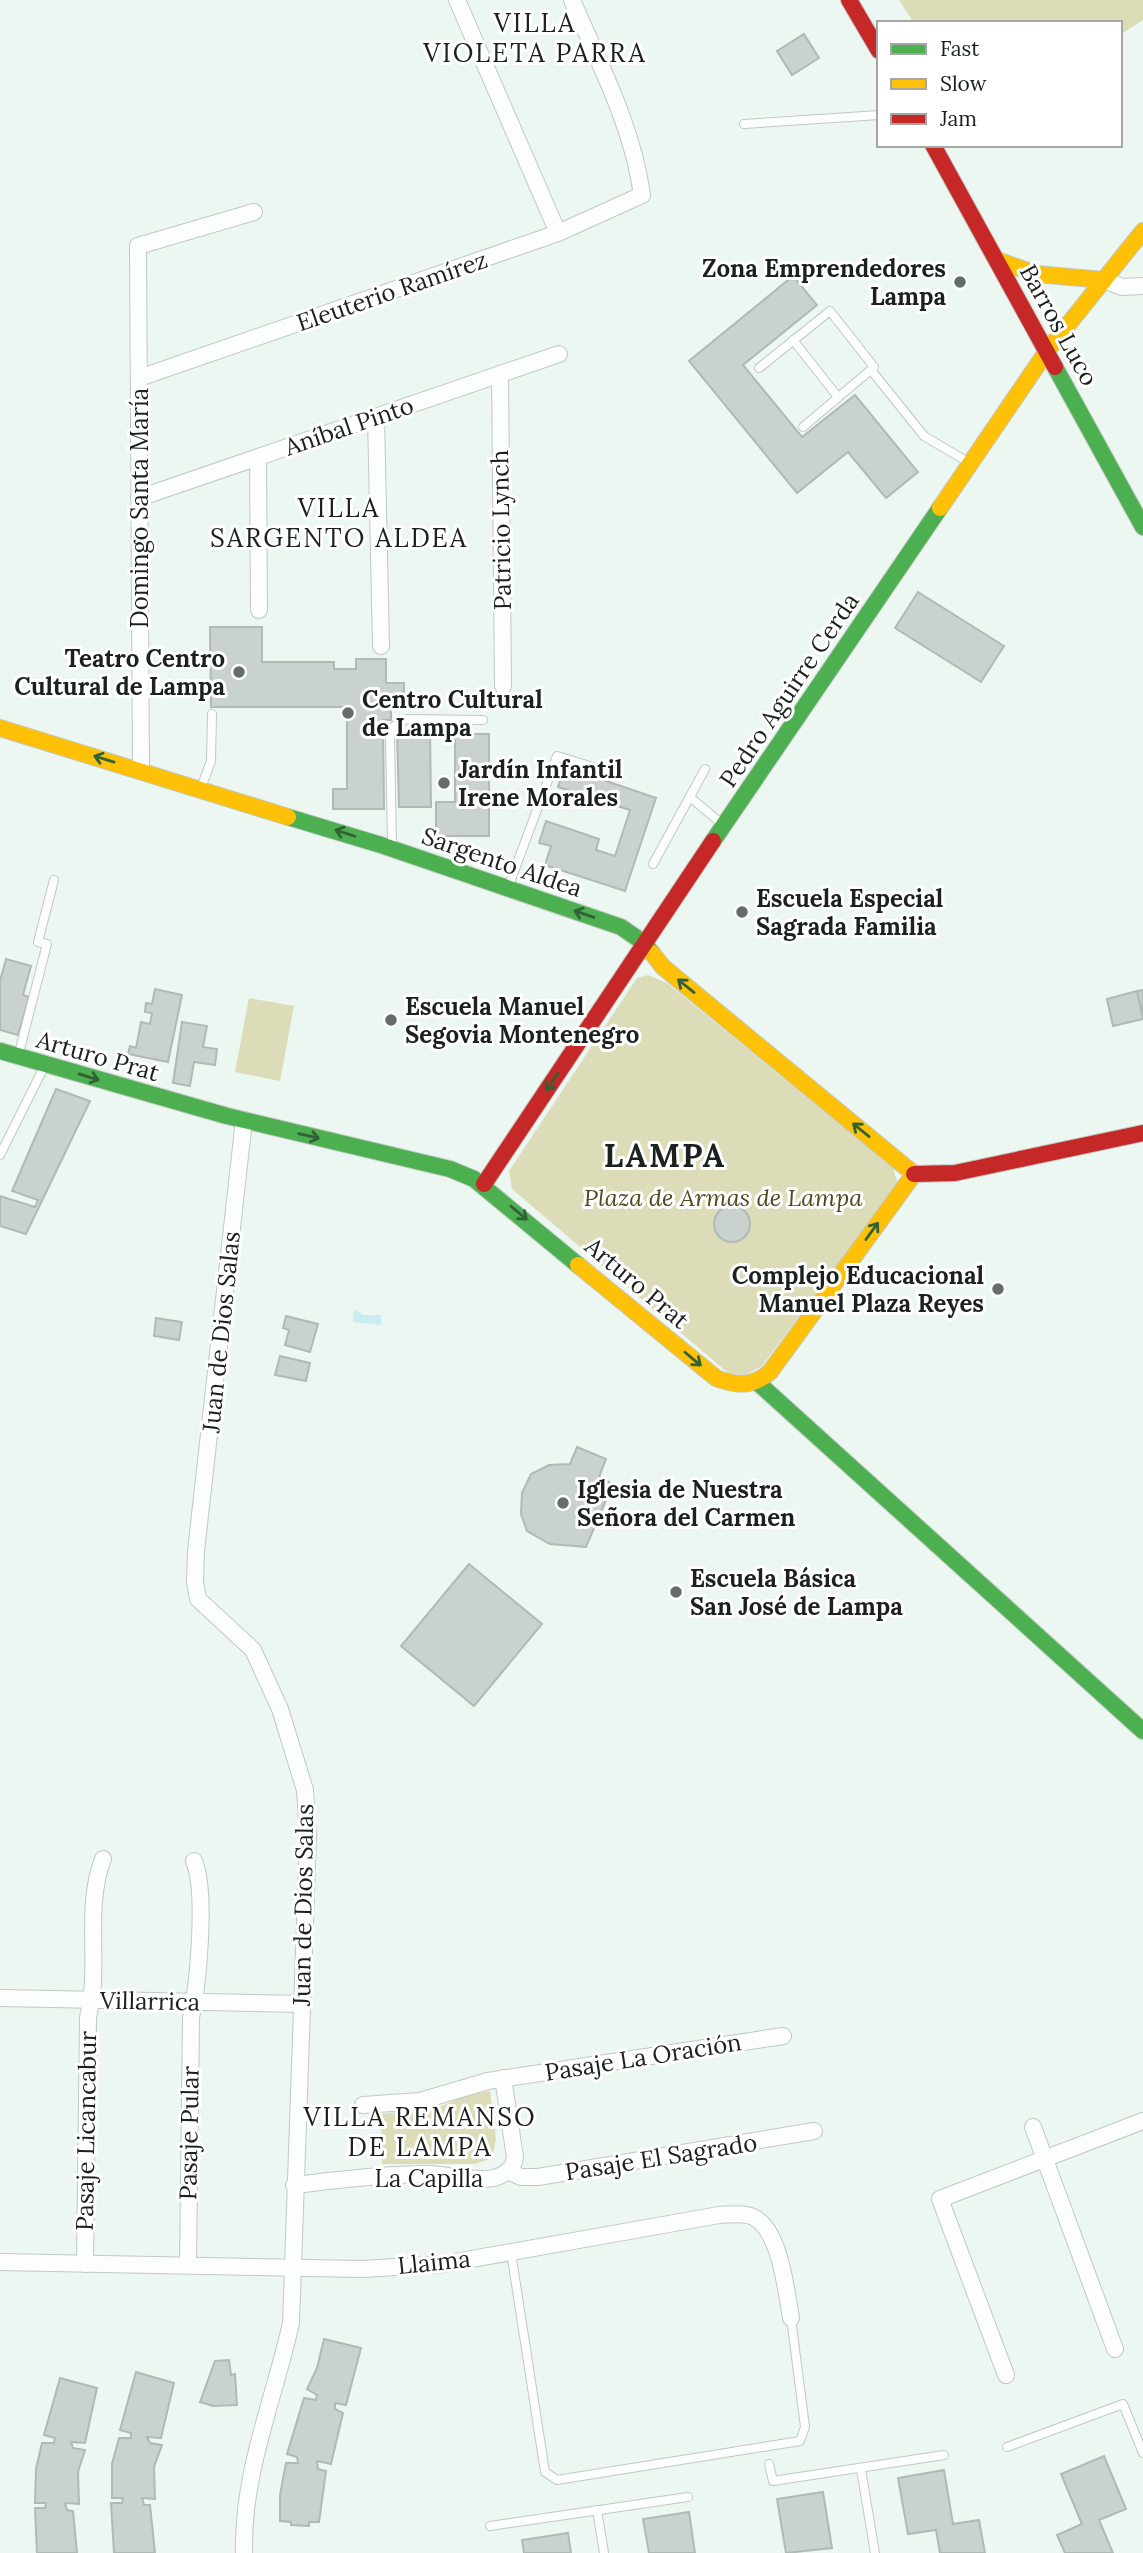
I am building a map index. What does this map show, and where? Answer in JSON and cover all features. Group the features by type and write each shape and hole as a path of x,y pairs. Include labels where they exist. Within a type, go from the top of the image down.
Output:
{"main road":[{"path":"849,0 877,48"},
{"name":"Barros Luco","path":"934,147 1143,527"},
{"name":"Pedro Aguirre Cerda","path":"484,1184 644,943 1047,351 1143,231"},
{"path":"997,260 1035,274 1104,280"},
{"name":"Sargento Aldea","path":"0,728 392,848 621,927 644,943 663,967 914,1174"},
{"name":"Arturo Prat","path":"0,1051 244,1120 450,1169 484,1184 716,1378 735,1384 757,1382"},
{"path":"1143,1133 956,1173 914,1174 770,1372 757,1382 1143,1731"}],"street":[{"path":"457,0 558,233"},
{"name":"Eleuterio Ramírez","path":"139,378 558,233 642,195 634,153 621,116 572,0"},
{"name":"Domingo Santa María","path":"141,770 138,246 254,212"},
{"path":"1104,280 1122,287 1143,286"},
{"name":"Aníbal Pinto","path":"139,498 559,355"},
{"name":"Patricio Lynch","path":"500,374 503,686"},
{"path":"376,417 381,646"},
{"path":"258,458 259,610"},
{"name":"Juan de Dios Salas","path":"244,1120 196,1551 195,1582 198,1600 253,1650 280,1709 300,1771 308,1837 291,2323 281,2368 259,2434 249,2483 244,2553"},
{"name":"Pasaje Licancabur","path":"85,2263 88,2018 93,1982 94,1895 103,1859"},
{"name":"Pasaje Pular","path":"188,2265 191,2018 198,1984 200,1888 194,1861"},
{"name":"Villarrica","path":"0,1998 301,2004"},
{"name":"Pasaje La Oración","path":"363,2105 420,2101 473,2084 503,2078 783,2036"},
{"name":"La Capilla","path":"295,2185 428,2174 489,2179 508,2171 515,2157 503,2078"},
{"path":"1006,2375 940,2199 1143,2121"},
{"path":"1032,2127 1115,2349"},
{"name":"Pasaje El Sagrado","path":"508,2171 521,2177 538,2177 814,2132"},
{"name":"Llaima","path":"0,2262 363,2269 444,2263 719,2215 749,2215 762,2224 777,2248 791,2318"}],"lane":[{"path":"744,124 877,115"},
{"path":"759,368 830,311 924,436 971,463"},
{"path":"793,340 838,397"},
{"path":"803,427 874,367"},
{"path":"201,789 211,761 212,714"},
{"path":"392,848 390,737 394,726 407,719 483,720"},
{"path":"508,888 557,756 603,770"},
{"path":"653,864 705,769"},
{"path":"690,797 724,826"},
{"path":"18,1056 47,944 38,942 54,880"},
{"path":"0,1155 45,1064"},
{"path":"511,2252 545,2472 557,2480 800,2441 805,2427 791,2318"},
{"path":"1007,2447 1123,2404 1143,2453"},
{"path":"769,2464 773,2480 944,2455"},
{"path":"861,2469 875,2553"},
{"path":"490,2526 688,2497"},
{"path":"597,2510 604,2553"}],"green space":[{"path":"899,0 1143,0 1143,20 1122,34 1122,21 913,21"},
{"name":"Plaza de Armas de Lampa","path":"648,975 667,983 893,1168 898,1184 762,1366 745,1375 728,1373 512,1189 509,1171 637,978"},
{"path":"249,998 294,1006 280,1081 235,1072"},
{"path":"490,2091 496,2139 492,2158 475,2164 382,2164 381,2114 440,2107 466,2095"}],"water":[{"path":"354,1309 363,1315 381,1315 381,1325 353,1322"}],"building":[{"path":"804,34 819,58 792,75 777,51"},
{"path":"793,276 817,305 743,365 802,437 855,395 918,472 886,498 848,452 797,493 689,361"},
{"path":"918,592 1004,646 981,682 895,628"},
{"path":"210,627 262,627 262,662 334,662 334,669 356,669 356,659 386,659 386,683 404,683 404,705 391,705 391,720 383,720 384,809 333,809 333,789 347,789 347,707 211,707"},
{"path":"397,729 430,729 431,807 399,807"},
{"path":"455,734 489,734 489,836 436,836 436,802 455,802"},
{"path":"565,767 656,798 625,891 545,865 551,846 539,843 546,821 599,839 596,850 615,856 630,810 558,787"},
{"path":"6,959 31,966 23,995 29,997 18,1035 0,1030 0,981"},
{"path":"155,989 182,995 168,1062 128,1054 130,1046 136,1048 141,1022 150,1024 152,1013 145,1012 146,1003 152,1004"},
{"path":"1143,990 1143,1012 1142,1012 1137,991"},
{"path":"1137,991 1143,1019 1113,1026 1107,999"},
{"path":"182,1022 207,1026 203,1047 217,1049 215,1065 194,1062 190,1086 173,1083"},
{"path":"56,1089 90,1101 26,1234 0,1226 0,1196 35,1207 38,1200 12,1191"},
{"path":"732,1206 744,1212 750,1224 744,1236 732,1242 720,1236 714,1224 720,1212"},
{"path":"286,1316 318,1324 310,1352 285,1345 289,1330 283,1328"},
{"path":"156,1318 182,1322 179,1340 154,1336"},
{"path":"280,1356 310,1363 306,1381 275,1375"},
{"name":"Iglesia de Nuestra Señora del Carmen","path":"577,1447 606,1459 599,1477 613,1484 586,1547 550,1544 527,1531 521,1514 522,1493 531,1474 549,1465 570,1464"},
{"path":"469,1564 542,1624 474,1706 401,1646"},
{"path":"324,2339 361,2348 346,2405 335,2403 335,2409 343,2413 331,2464 317,2461 318,2469 326,2471 319,2522 309,2522 309,2526 291,2525 291,2522 280,2521 280,2495 286,2463 298,2463 297,2457 287,2454 304,2398 316,2400 317,2395 307,2389 317,2368"},
{"path":"229,2360 231,2375 235,2374 237,2405 213,2406 200,2402 215,2361"},
{"path":"136,2372 174,2383 161,2438 147,2437 150,2443 162,2445 154,2467 155,2499 142,2498 144,2505 150,2505 155,2553 114,2553 111,2503 122,2503 123,2498 112,2498 112,2464 119,2438 131,2438 131,2433 120,2430"},
{"path":"60,2378 97,2388 85,2443 71,2442 73,2448 85,2450 78,2472 79,2504 65,2503 67,2510 73,2511 77,2553 37,2553 35,2508 45,2508 46,2503 35,2503 36,2469 42,2443 54,2443 55,2438 44,2435"},
{"path":"1104,2456 1126,2509 1099,2520 1113,2553 1065,2553 1057,2535 1082,2524 1061,2474"},
{"path":"944,2470 953,2524 979,2520 985,2553 940,2553 936,2530 908,2534 898,2478"},
{"path":"823,2492 832,2548 786,2553 777,2499"},
{"path":"689,2512 695,2553 649,2553 643,2519"},
{"path":"568,2533 571,2553 524,2553 522,2540"}],"traffic: fast":[{"path":"1055,367 1143,527"},
{"path":"713,841 940,508"},
{"path":"288,817 381,845 621,927 644,943 652,953"},
{"path":"0,1051 227,1116 450,1169 474,1179 578,1265"},
{"path":"757,1382 1143,1731"}],"traffic: slow":[{"path":"1047,351 1143,231"},
{"path":"997,260 1036,274 1104,280"},
{"path":"940,508 1047,351"},
{"path":"0,728 288,817"},
{"path":"652,953 663,967 914,1174"},
{"path":"578,1265 716,1378 730,1383 751,1383 770,1372 914,1174"}],"traffic: jam":[{"path":"849,0 877,48"},
{"path":"934,147 1055,367"},
{"path":"484,1184 713,841"},
{"path":"914,1174 955,1173 1143,1133"}],"place":[{"name":"Zona Emprendedores Lampa","path":"960,282"},
{"name":"Teatro Centro Cultural de Lampa","path":"239,672"},
{"name":"Centro Cultural de Lampa","path":"348,713"},
{"name":"Jardín Infantil Irene Morales","path":"444,783"},
{"name":"Escuela Especial Sagrada Familia","path":"742,912"},
{"name":"Escuela Manuel Segovia Montenegro","path":"391,1020"},
{"name":"Complejo Educacional Manuel Plaza Reyes","path":"998,1289"},
{"name":"Iglesia de Nuestra Señora del Carmen","path":"563,1503"},
{"name":"Escuela Básica San José de Lampa","path":"676,1592"}],"district":[{"name":"VILLA VIOLETA PARRA","path":"535,37"},
{"name":"VILLA SARGENTO ALDEA","path":"339,522"},
{"name":"LAMPA","path":"665,1155"},
{"name":"VILLA REMANSO DE LAMPA","path":"420,2131"}]}
